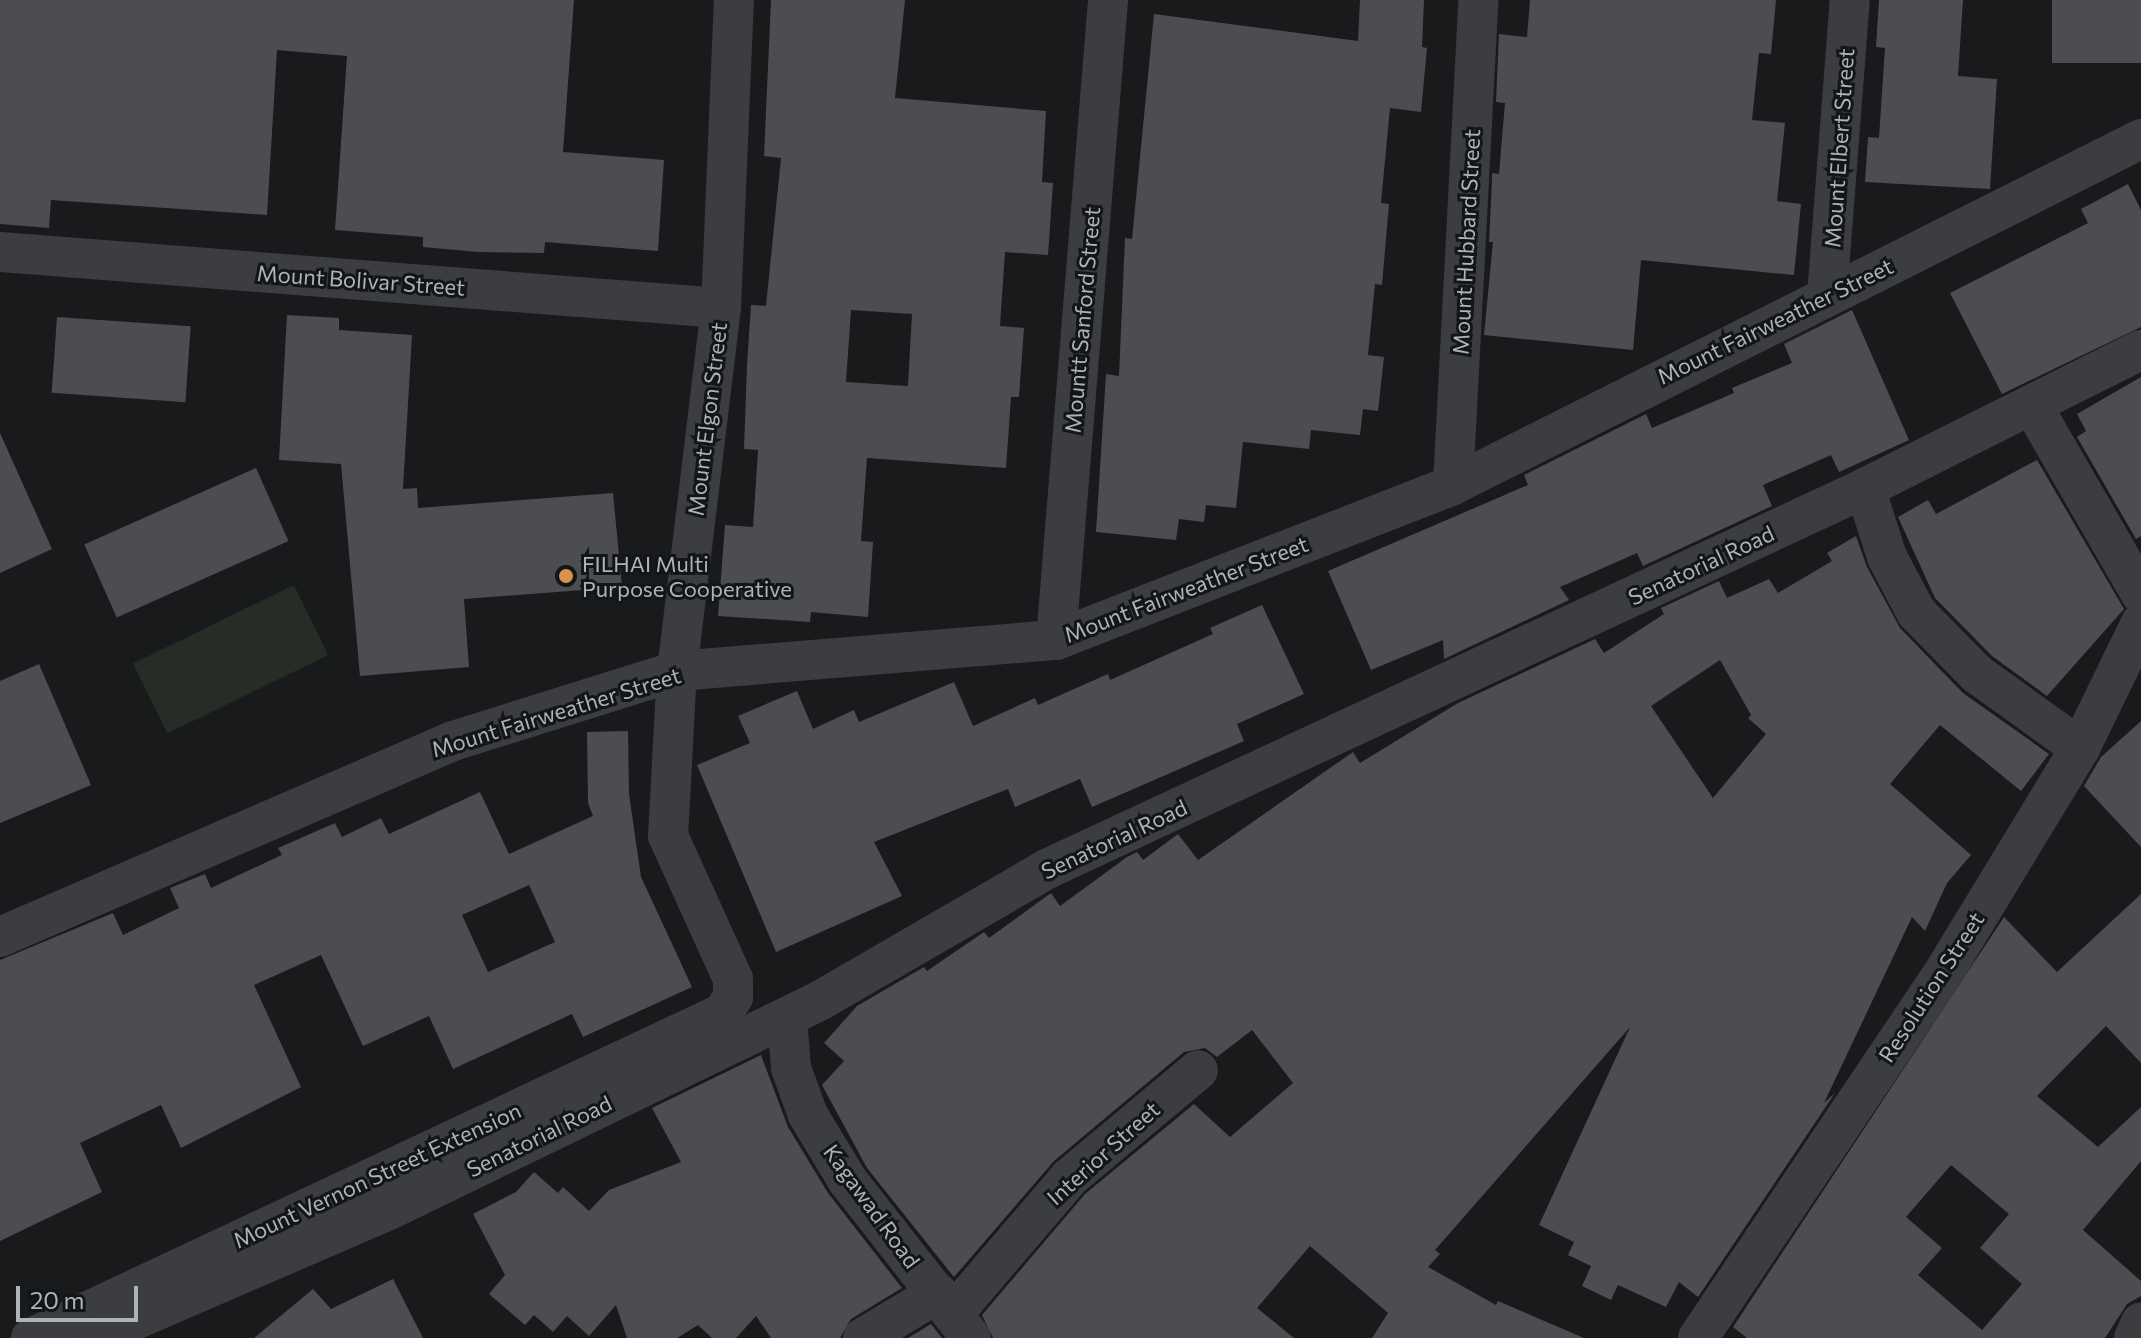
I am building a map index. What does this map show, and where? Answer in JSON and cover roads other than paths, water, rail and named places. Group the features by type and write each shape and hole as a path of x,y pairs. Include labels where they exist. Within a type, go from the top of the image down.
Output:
{"street":[{"name":"Mount Elgon Street","path":"723,1013 733,997 733,979 668,836 677,671 721,308 734,0"},
{"name":"Mountt Sanford Street","path":"1056,640 1108,0"},
{"name":"Mount Hubbard Street","path":"1453,485 1478,0"},
{"name":"Mount Elbert Street","path":"1827,296 1850,0"},
{"name":"Mount Fairweather Street","path":"0,937 453,741 677,671 1056,640 1453,485 2141,139"},
{"name":"Mount Bolivar Street","path":"0,252 721,308"},
{"name":"Senatorial Road","path":"93,1338 389,1210 787,1017 1049,868 1865,488 2033,407 2141,350"},
{"path":"2033,407 2141,594"},
{"path":"1865,488 1887,557 1916,612 1977,674 2080,748"},
{"name":"Resolution Street","path":"1698,1338 1947,967 2080,748 2141,623"},
{"name":"Mount Vernon Street Extension","path":"31,1338 723,1013"},
{"name":"Kagawad Road","path":"787,1017 791,1068 808,1115 848,1181 954,1315"},
{"name":"Interior Street","path":"863,1338 954,1315 1069,1178 1198,1070"},
{"path":"2134,1338 2141,1322"}],"place":[{"name":"FILHAI Multi Purpose Cooperative","path":"566,576"}]}
